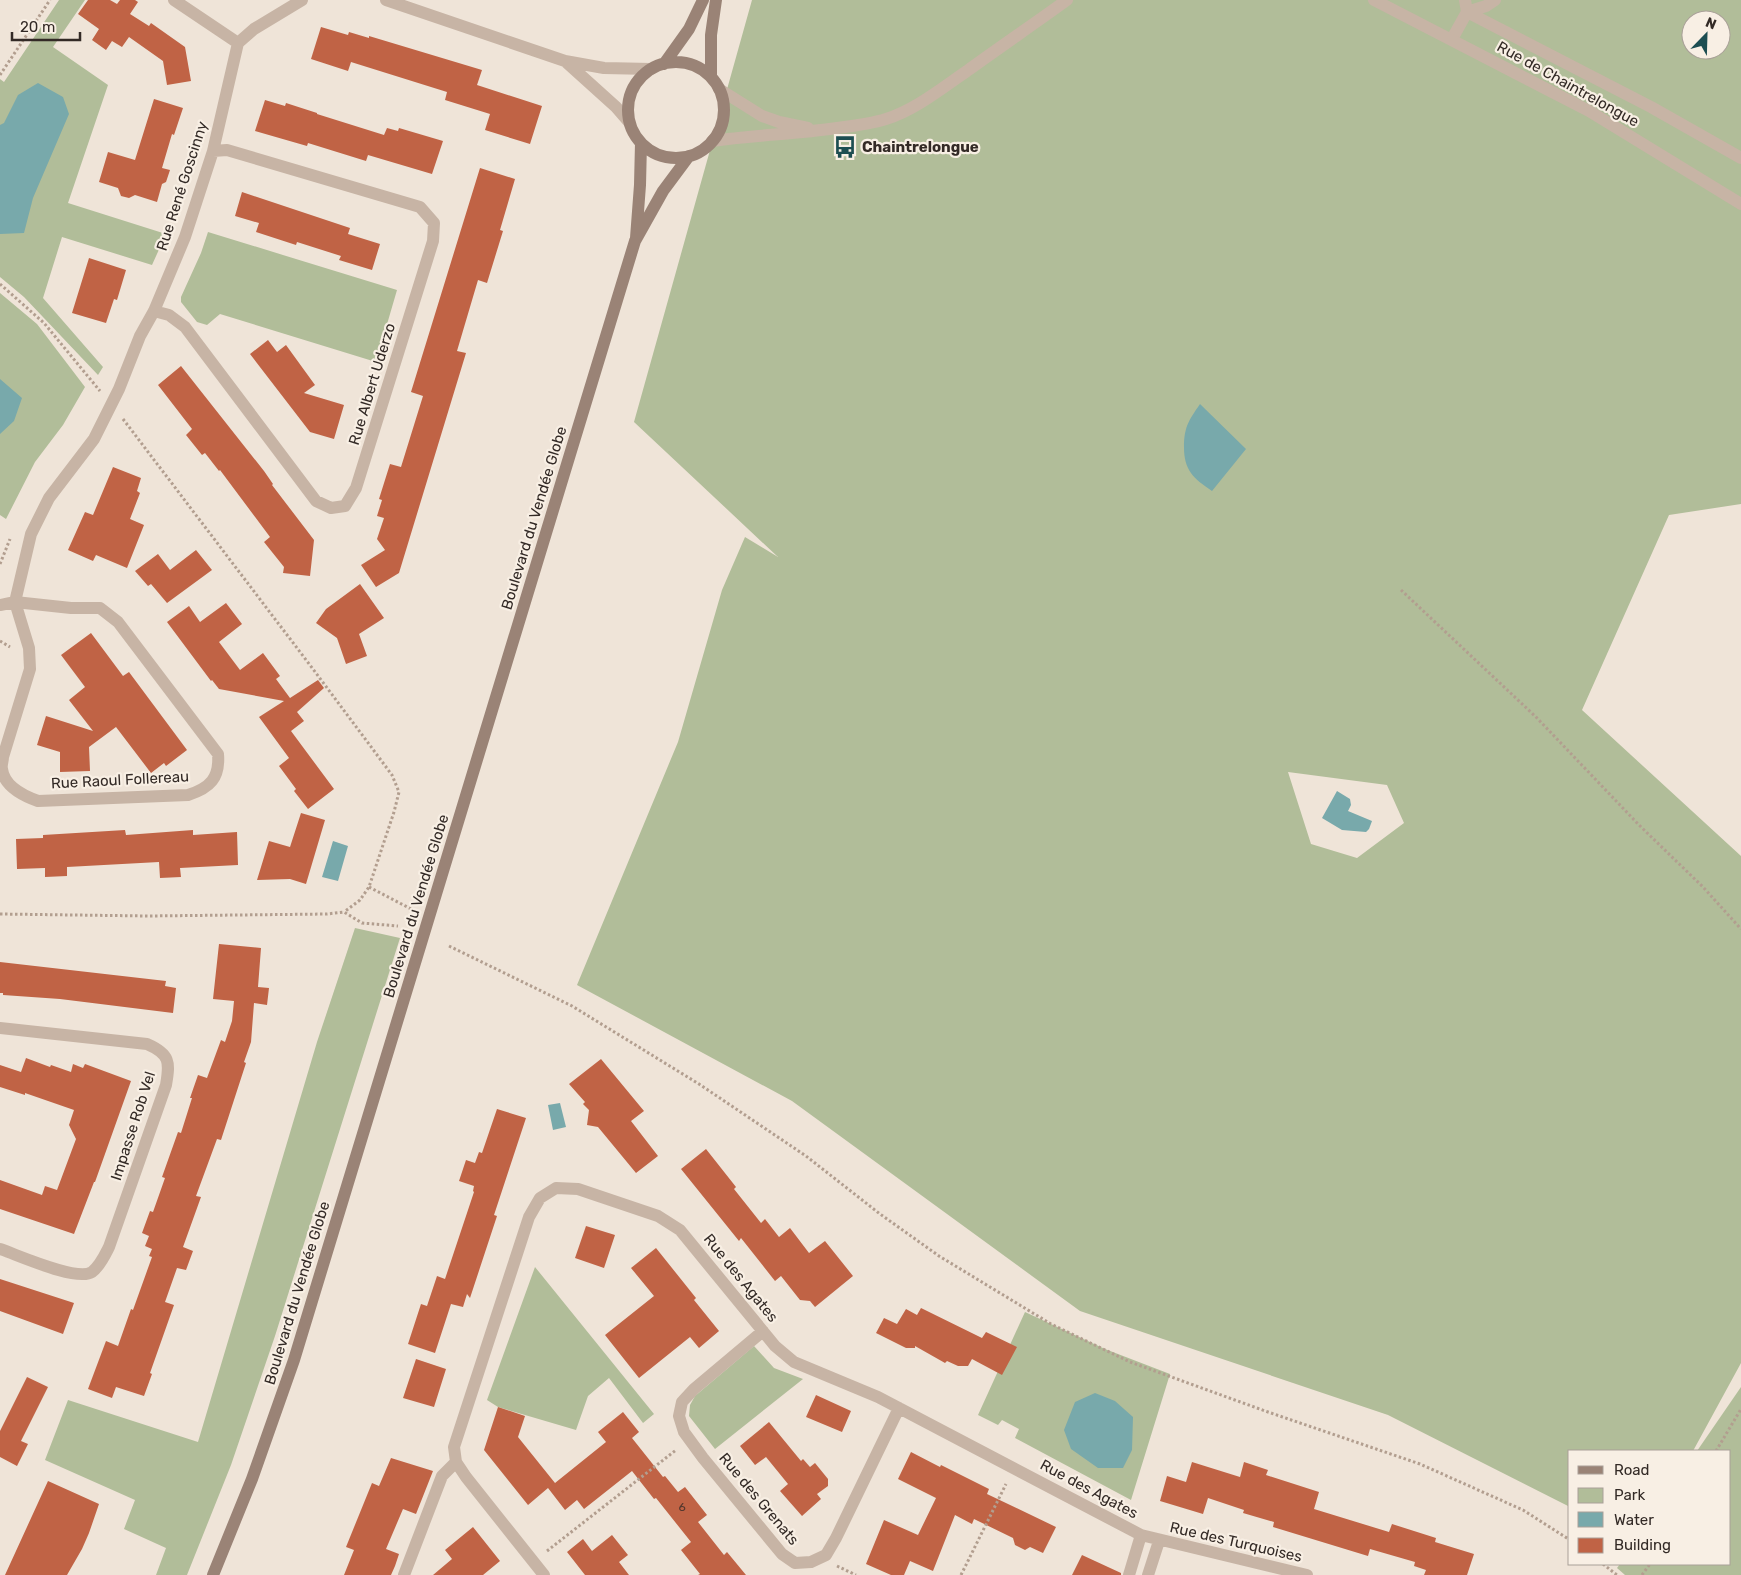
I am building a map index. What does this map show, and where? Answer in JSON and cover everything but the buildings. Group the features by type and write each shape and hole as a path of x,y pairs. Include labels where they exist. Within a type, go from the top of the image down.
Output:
{"main road":[{"path":"664,64 689,29 703,0"},
{"path":"711,77 711,35 716,0"},
{"path":"680,62 697,67 711,77 719,89 723,102 723,116 719,130 712,141 702,150 689,156 676,158 663,156 651,151 641,143 629,122 628,107 631,92 639,79 651,69 664,64 680,62"},
{"name":"Boulevard du Vendée Globe","path":"213,1575 252,1479 294,1360 635,241 640,185 641,143"},
{"name":"Boulevard du Vendée Globe","path":"635,241 663,191 689,156"}],"street":[{"path":"174,0 238,43 254,29 302,0"},
{"path":"386,0 565,61 604,68 651,69"},
{"path":"712,141 820,130 887,119 914,107 1067,0"},
{"name":"Rue de Chaintrelongue","path":"1374,0 1589,111 1741,204"},
{"path":"1466,6 1486,6 1495,0"},
{"path":"1452,40 1466,6"},
{"path":"1466,6 1651,106 1741,158"},
{"name":"Rue René Goscinny","path":"15,602 27,549 42,512 49,498 94,439 112,404 140,336 154,311 185,237 212,150 238,43"},
{"path":"565,61 616,107 629,122"},
{"path":"719,89 762,116 780,122 820,130"},
{"name":"Rue Albert Uderzo","path":"154,311 169,315 185,327 316,501 330,508 345,506 356,488 433,241 434,223 420,207 228,150 212,150"},
{"path":"0,605 15,602"},
{"name":"Rue Raoul Follereau","path":"15,602 71,608 100,608 118,622 218,754 219,768 212,783 198,792 188,795 38,801 20,794 6,780 2,770 3,757 30,670 30,648 15,602"},
{"name":"Impasse Rob Vel","path":"0,1028 148,1044 165,1055 169,1066 166,1085 109,1246 101,1262 92,1273 81,1275 67,1273 0,1249"},
{"name":"Rue des Agates","path":"456,1462 454,1447 529,1217 540,1198 556,1188 578,1188 658,1216 680,1230 775,1346 794,1362 878,1397 1141,1535 1159,1541"},
{"name":"Rue des Grenats","path":"763,1331 694,1389 682,1402 680,1416 684,1432 689,1439 782,1554 795,1563 811,1562 826,1555 899,1408"},
{"path":"404,1575 442,1476 456,1462 544,1575"},
{"path":"1129,1575 1141,1535"},
{"path":"1148,1575 1159,1541"},
{"name":"Rue des Turquoises","path":"1159,1541 1303,1575"}],"path":[{"path":"0,75 50,0"},
{"path":"0,284 44,323 100,392"},
{"path":"0,914 158,916 327,914 344,912 360,900 369,887 399,792 392,775 122,417"},
{"path":"1401,590 1536,717 1639,825 1703,887 1741,929"},
{"path":"369,887 429,919"},
{"path":"344,912 362,923 398,926"},
{"path":"449,946 572,1006 699,1084 806,1156 880,1214 938,1256 1051,1324 1130,1362 1420,1464 1523,1510 1568,1539"},
{"path":"1717,1450 1741,1408"},
{"path":"534,1562 689,1439"},
{"path":"961,1575 1008,1481 1016,1469"},
{"path":"1603,1565 1617,1575"}],"green space":[{"path":"59,0 85,0 53,47 108,85 68,203 166,234 152,265 62,237 43,298 103,367 98,375 24,297 0,277 0,79 4,82"},
{"path":"752,0 1741,0 1741,504 1669,515 1582,710 1741,856 1741,1363 1694,1450 1568,1450 1568,1506 1388,1415 1080,1311 792,1101 577,985 678,742 722,590 745,537 778,557 634,422","holes":["1288,772 1387,785 1404,823 1357,858 1311,844"]},
{"path":"208,232 397,290 376,362 220,314 207,325 197,322 181,302 181,297 201,253"},
{"path":"0,293 37,324 85,387 63,425 35,462 6,519 0,515"},
{"path":"355,928 400,938 275,1336 231,1465 187,1575 156,1575 166,1548 124,1529 135,1500 45,1460 68,1400 198,1442 317,1042"},
{"path":"535,1267 654,1414 643,1423 609,1378 588,1396 576,1430 498,1407 487,1400"},
{"path":"1025,1312 1105,1349 1170,1374 1131,1500 1015,1438 1019,1429 1002,1420 998,1425 978,1415"},
{"path":"754,1346 774,1368 803,1379 715,1449 689,1416 690,1405 695,1396"},
{"path":"1741,1387 1741,1575 1625,1575 1617,1568 1619,1565 1731,1565 1731,1450 1698,1450"}],"water":[{"path":"38,83 63,97 69,114 33,198 24,233 0,234 0,125 4,123 18,95"},
{"path":"0,379 22,398 14,421 0,434"},
{"path":"1200,404 1246,449 1212,491 1191,473 1184,455 1186,429"},
{"path":"1337,791 1350,799 1351,805 1348,811 1372,821 1366,832 1342,830 1322,818"},
{"path":"333,841 348,846 338,881 322,877"},
{"path":"560,1103 566,1127 553,1130 548,1105"},
{"path":"1095,1393 1115,1401 1133,1417 1132,1450 1123,1468 1098,1468 1071,1449 1064,1430 1075,1402"}],"place":[{"name":"Chaintrelongue","path":"845,147"}]}
